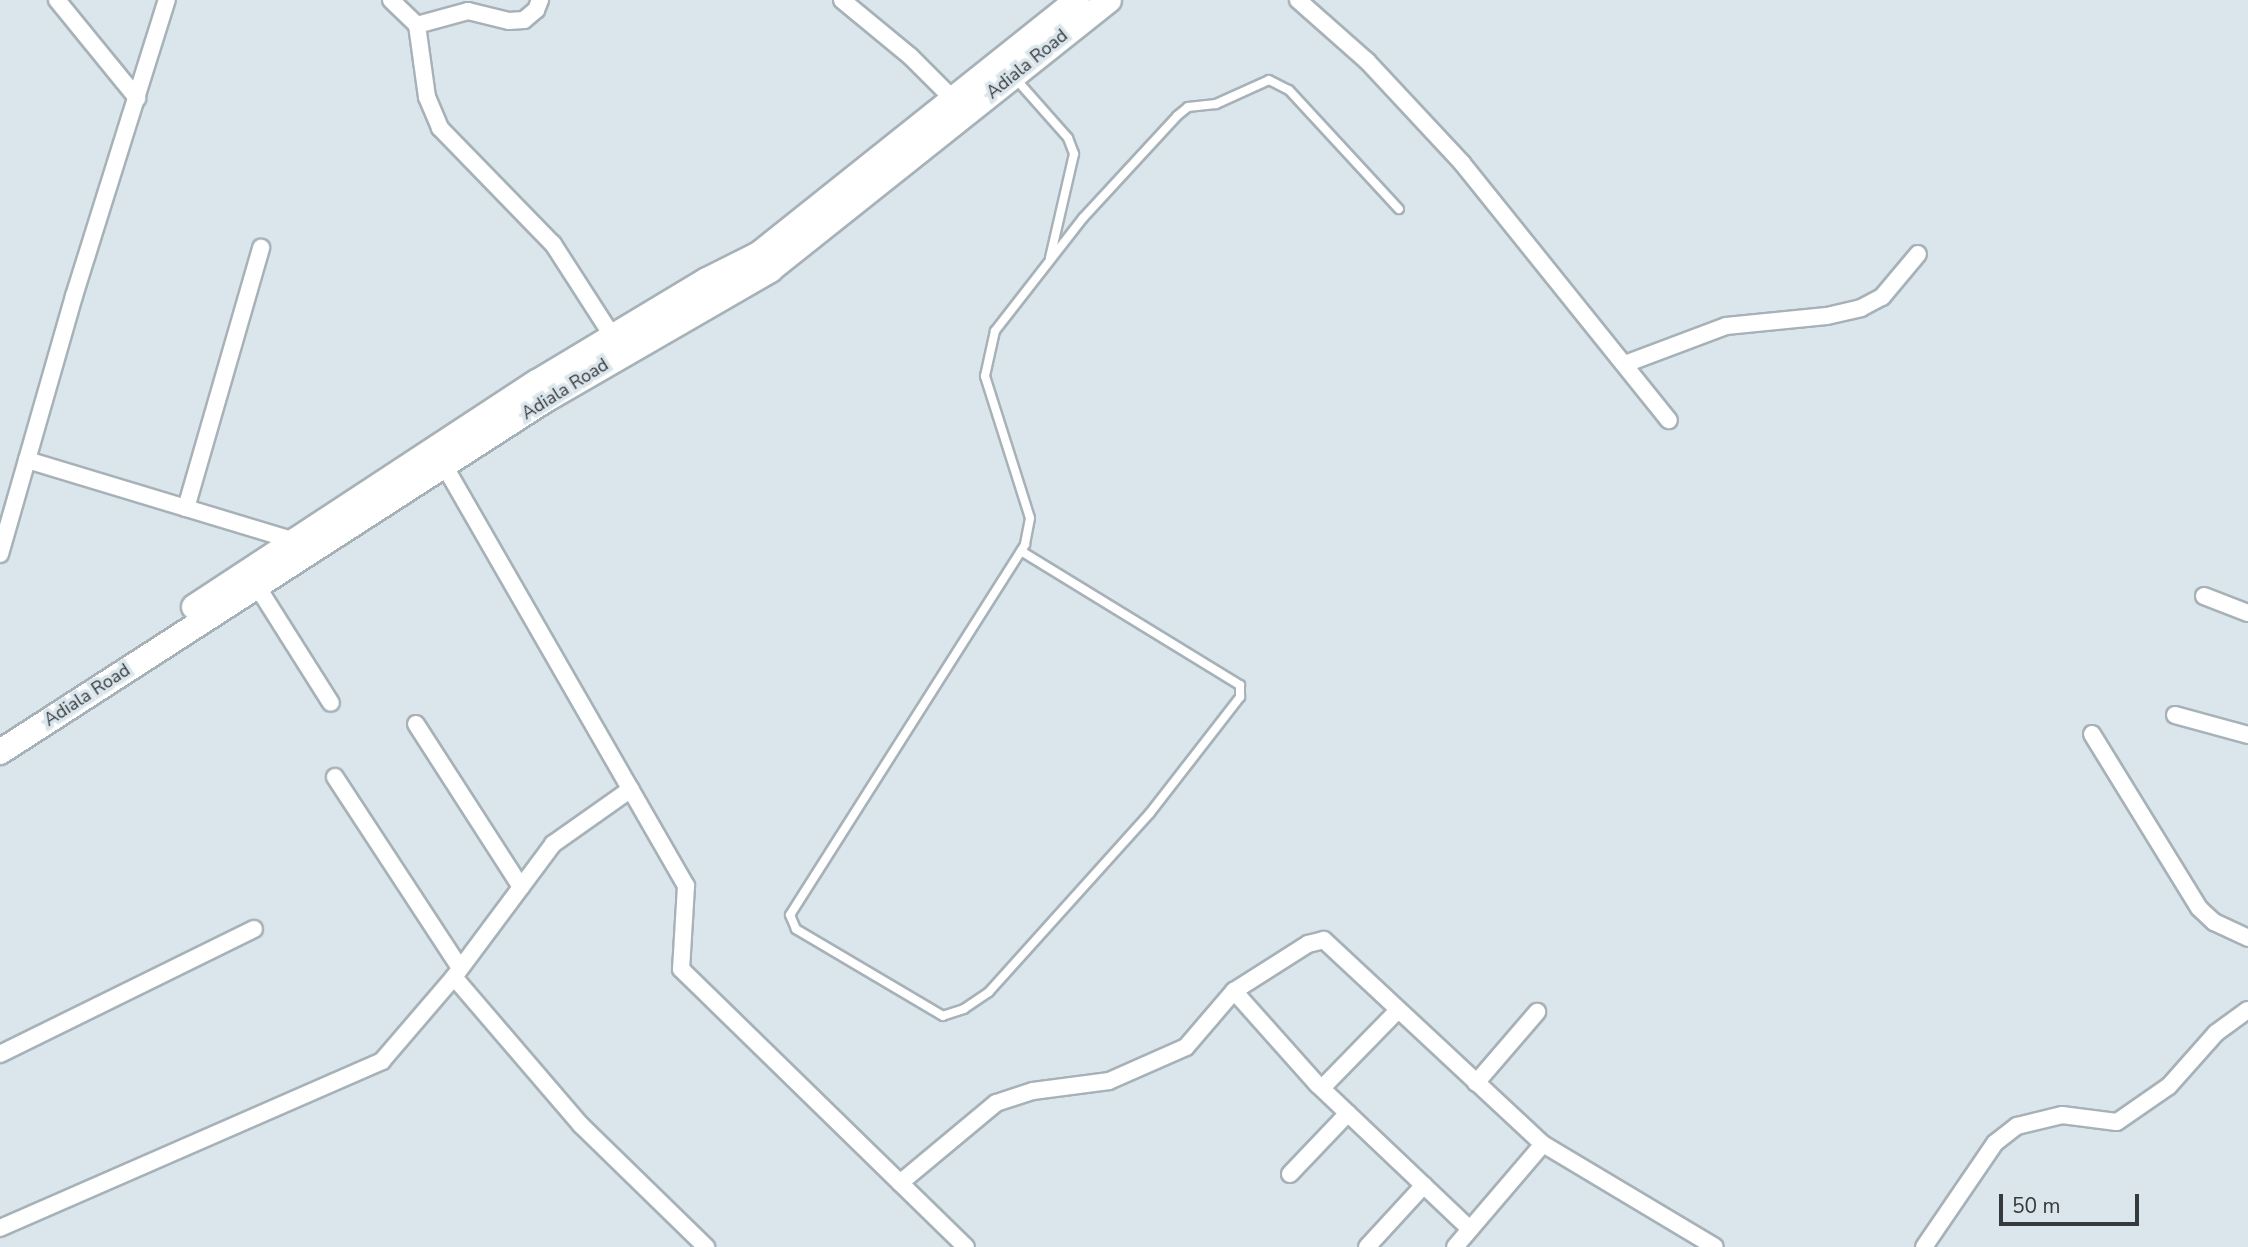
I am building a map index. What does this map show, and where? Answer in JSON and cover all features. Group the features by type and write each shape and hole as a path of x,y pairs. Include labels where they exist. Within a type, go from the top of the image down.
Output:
{"main road":[{"name":"Adiala Road","path":"0,740 292,540 613,337 760,254 1077,0"},
{"name":"Adiala Road","path":"0,752 444,465 705,304 770,270 1109,0"}],"street":[{"path":"57,0 137,98"},
{"path":"391,0 417,25 427,97 440,128 553,244 613,337"},
{"path":"417,25 468,11 509,21 524,20 536,10 540,0"},
{"path":"842,0 866,24 910,55 953,99"},
{"path":"1298,0 1367,61 1462,163 1669,420"},
{"path":"0,554 165,2"},
{"path":"186,508 261,248"},
{"path":"1625,364 1726,326 1827,316 1861,308 1882,297 1917,254"},
{"path":"27,460 292,540"},
{"path":"444,465 686,886 681,969 966,1247"},
{"path":"257,586 331,703"},
{"path":"2204,596 2248,613"},
{"path":"2175,715 2248,735"},
{"path":"416,724 521,887"},
{"path":"2092,734 2199,908 2214,922 2248,938"},
{"path":"335,778 457,972 582,1125 706,1247"},
{"path":"0,1228 382,1061 457,972 553,844 631,789"},
{"path":"0,1054 254,929"},
{"path":"900,1182 996,1104 1033,1091 1109,1081 1186,1047 1234,991 1308,944 1324,940 1543,1144 1715,1247"},
{"path":"1234,991 1266,1032 1424,1185 1463,1241 1543,1144"},
{"path":"1322,1088 1398,1010"},
{"path":"1924,1247 1990,1150 2017,1126 2062,1115 2117,1122 2169,1086 2216,1032 2248,1010"},
{"path":"1476,1083 1537,1012"},
{"path":"1290,1174 1348,1113"},
{"path":"1367,1247 1424,1185"}],"lane":[{"path":"1013,75 1068,138 1074,154 1049,261"},
{"path":"1021,551 1240,685 1240,697 1150,813 989,992 964,1009 943,1016 796,929 790,915 1021,551 1030,518 985,376 987,349 995,331 1049,261 1177,116 1188,107 1216,104 1269,80 1289,90 1399,209"}]}
